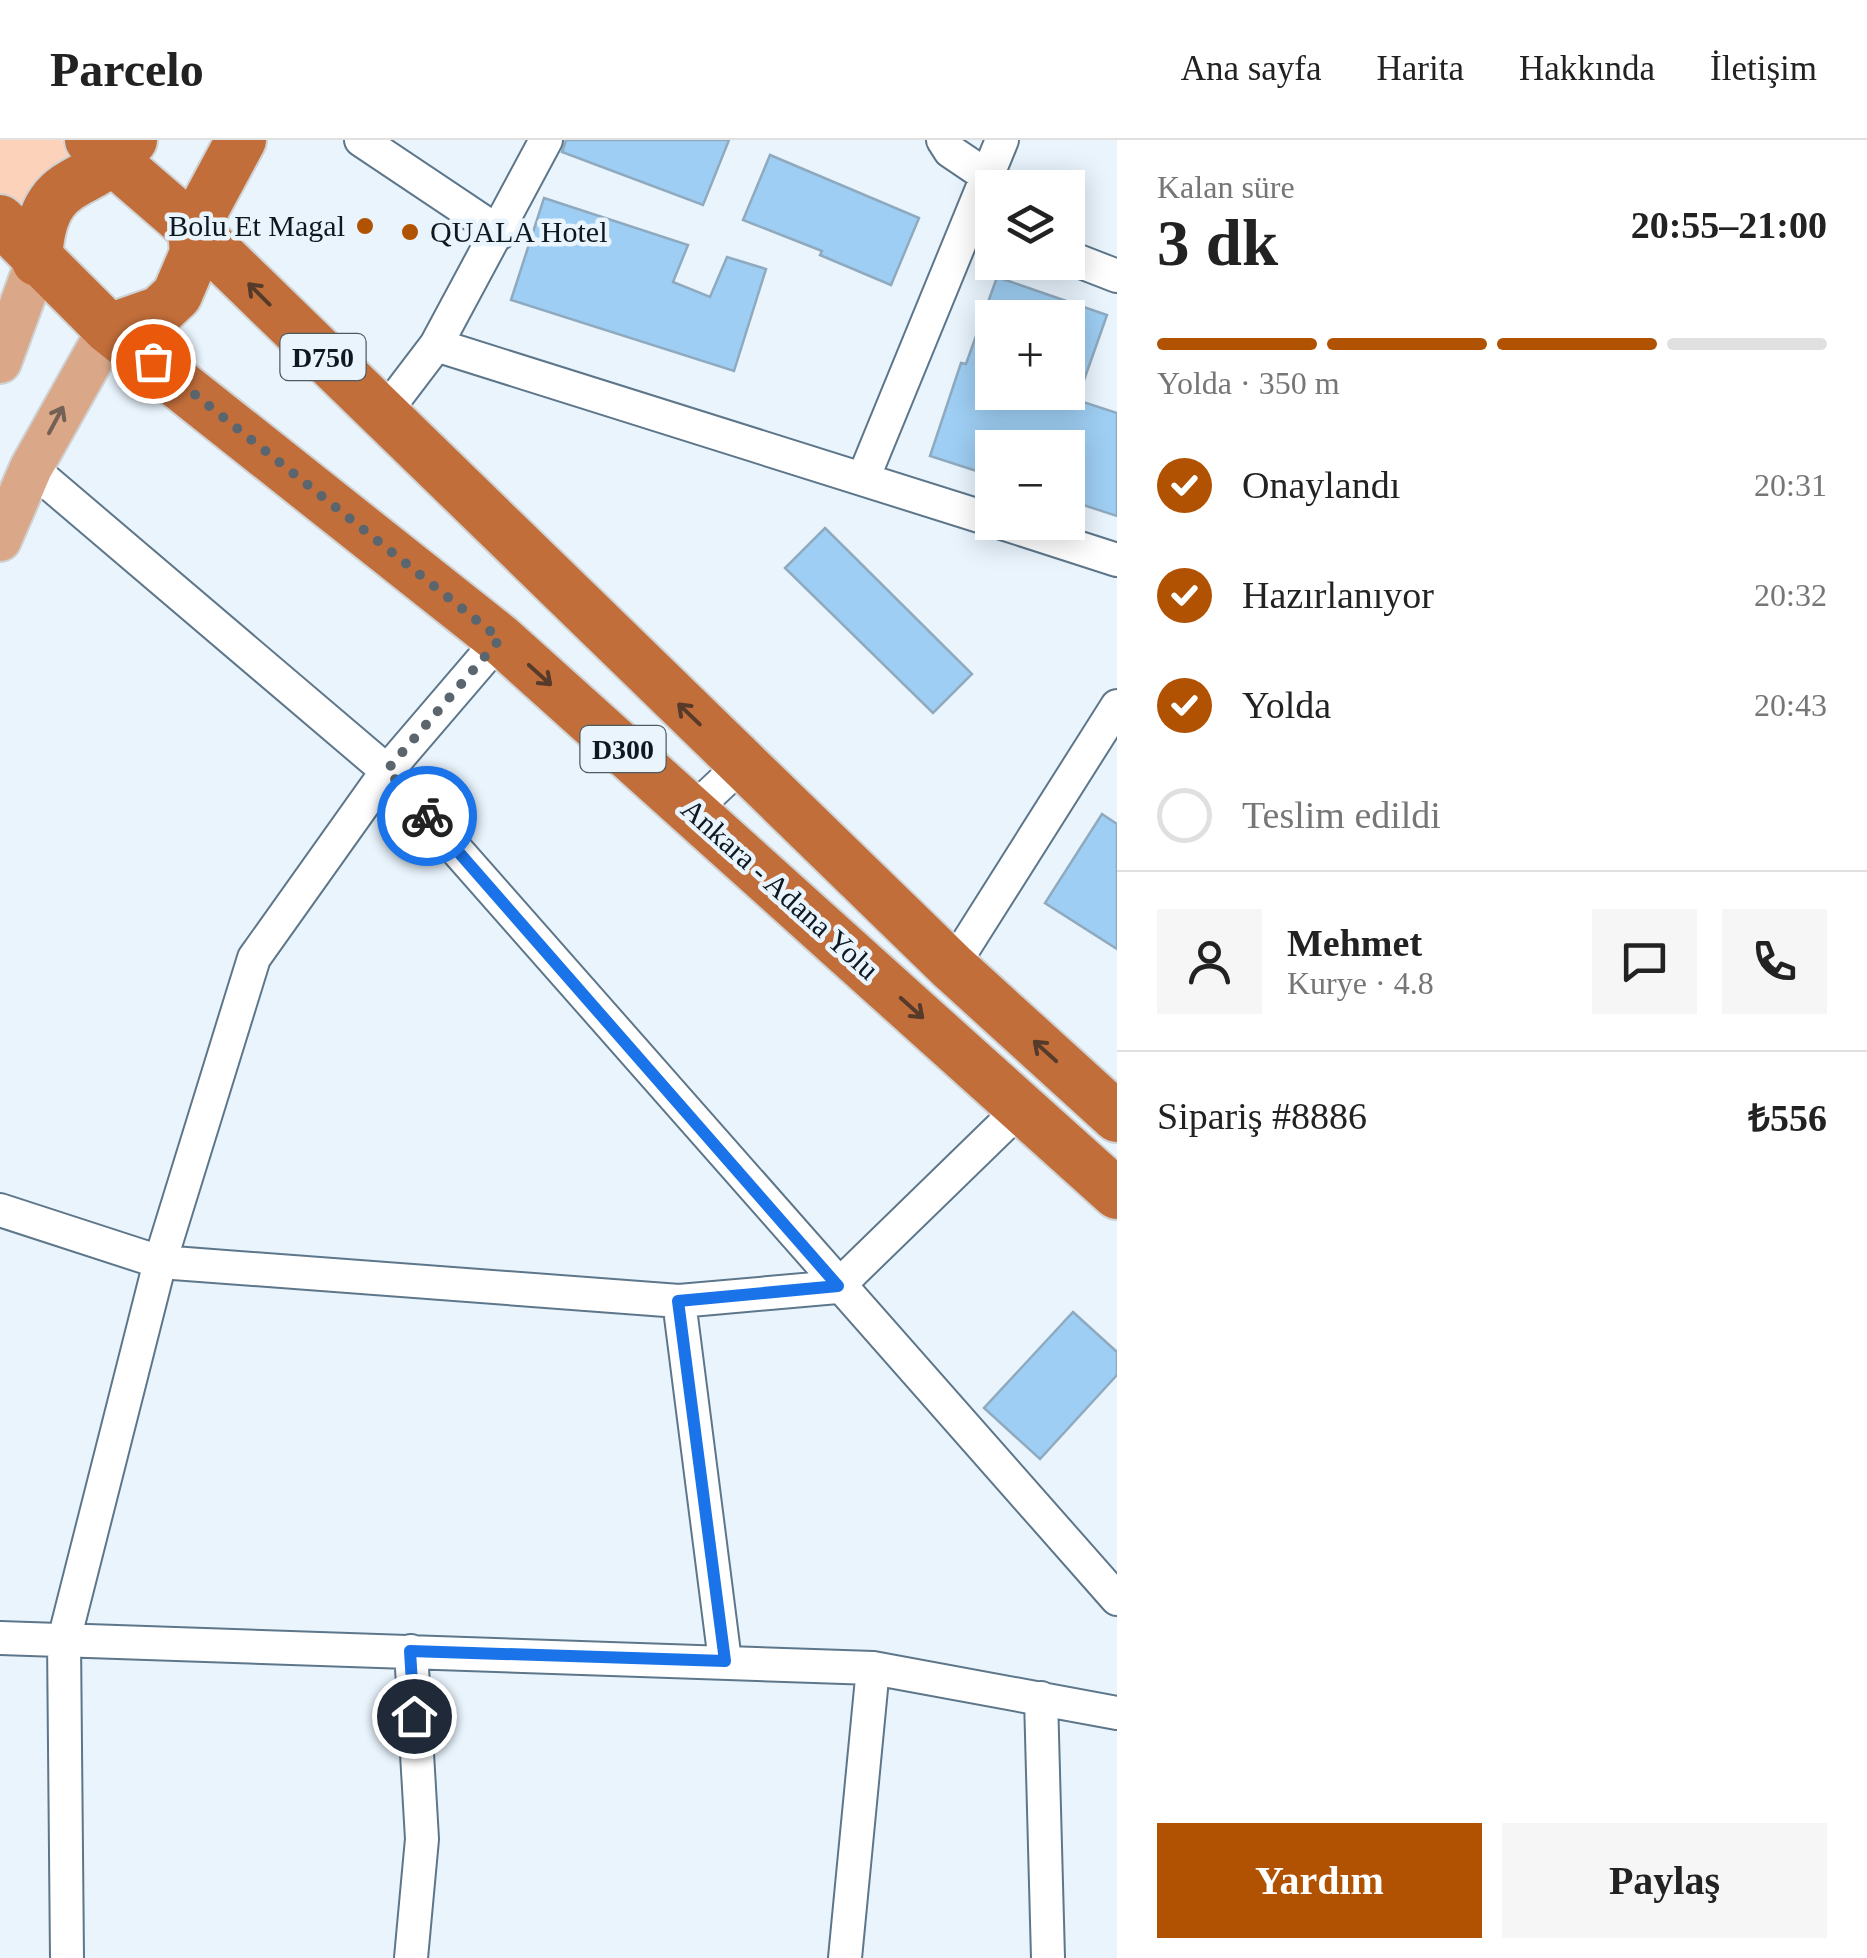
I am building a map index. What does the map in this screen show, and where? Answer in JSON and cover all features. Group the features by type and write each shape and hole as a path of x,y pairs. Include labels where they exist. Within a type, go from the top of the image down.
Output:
{"highway":[{"path":"109,329 160,311 177,296 195,253 193,229 241,140"},
{"path":"37,261 38,232 47,206 112,147"},
{"name":"D750","path":"112,147 193,229"},
{"path":"0,220 37,261"},
{"name":"Ankara - Adana Yolu","path":"193,229 452,486 952,967 1117,1117"},
{"name":"D300","path":"37,261 109,329"},
{"name":"Ankara - Adana Yolu","path":"109,329 500,639 1117,1194"}],"main road":[{"path":"0,362 37,261"},
{"path":"0,540 31,468 109,329"}],"street":[{"path":"361,140 500,233"},
{"path":"382,416 436,345 462,293 500,233 546,140"},
{"path":"942,140 950,151 978,170"},
{"path":"990,170 1002,140"},
{"path":"863,479 975,236"},
{"path":"1085,264 1117,276"},
{"path":"436,345 975,515"},
{"path":"31,468 387,770 1117,1599"},
{"path":"1053,540 1117,560"},
{"path":"67,1958 64,1640 160,1262 254,958 387,770 500,639"},
{"path":"952,967 1117,706"},
{"path":"0,1210 160,1262 678,1301 838,1286 1022,1106"},
{"path":"678,1301 725,1661"},
{"path":"0,1638 872,1668 1117,1713"},
{"path":"410,1651 422,1839 411,1958"},
{"path":"846,1958 872,1668"},
{"path":"1041,1698 1048,1958"}],"shaded area":[{"path":"0,140 61,140 77,152 30,225 0,198"}],"building":[{"path":"566,140 729,140 703,205 562,152"},
{"path":"770,155 919,218 891,285 820,255 822,251 743,220"},
{"path":"544,198 688,245 673,282 710,297 727,257 766,269 734,371 511,300"},
{"path":"996,280 1064,300 989,300"},
{"path":"1085,307 1107,315 1085,377"},
{"path":"975,339 975,410 1085,410 1085,403 1117,413 1117,516 1085,506 1085,430 975,430 975,471 930,456 961,363 966,364"},
{"path":"825,528 972,674 933,713 785,568"},
{"path":"1102,814 1117,824 1117,949 1045,903"},
{"path":"1073,1312 1117,1352 1117,1375 1040,1459 984,1408"}],"way so far":[{"path":"153,361 500,639 387,770 427,816"}],"place":[{"name":"Bolu Et Magal","path":"365,226"},
{"name":"QUALA Hotel","path":"410,232"}],"route":[{"path":"414,1716 410,1651 725,1661 678,1301 838,1286 427,816"}]}
